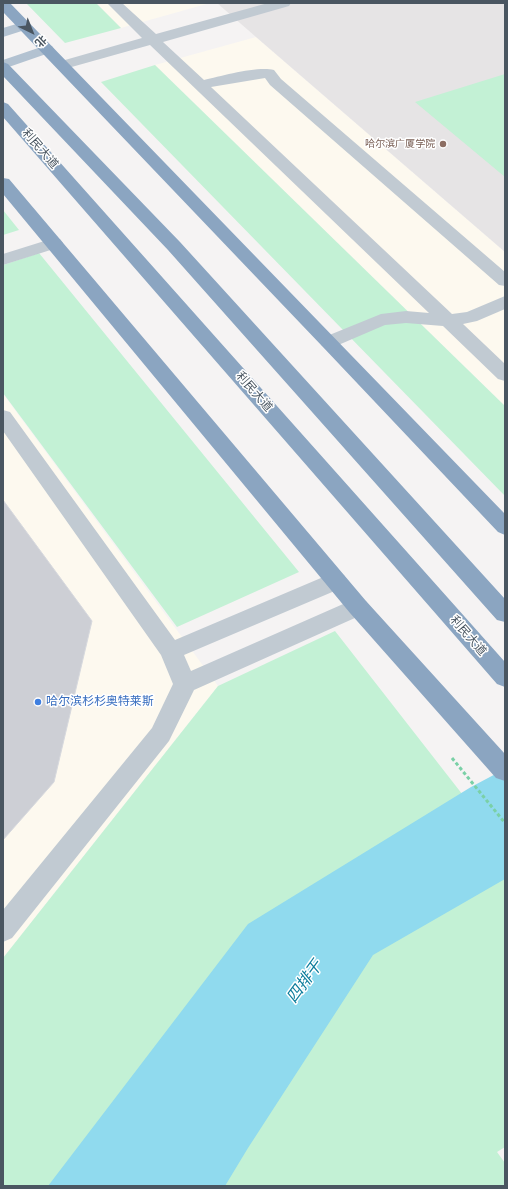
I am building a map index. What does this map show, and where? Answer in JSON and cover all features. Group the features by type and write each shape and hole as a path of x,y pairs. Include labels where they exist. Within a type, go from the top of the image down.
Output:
{"highway":[{"path":"3,4 505,527"},
{"path":"3,66 174,246 505,614"},
{"name":"利民大道","path":"3,107 505,678"},
{"path":"3,183 358,607 500,765"}],"main road":[{"path":"3,33 23,26"},
{"path":"3,66 47,49"}],"street":[{"path":"114,3 505,375"},
{"path":"63,66 284,3"},
{"path":"200,85 268,73 275,82 505,281"},
{"path":"3,244 49,237"},
{"path":"3,260 49,237"},
{"path":"329,342 381,320 406,317 448,321 471,317 505,302"},
{"path":"3,417 171,651 185,684"},
{"path":"171,651 336,581"},
{"path":"3,930 161,734 185,684 358,607"}],"path":[{"path":"452,758 505,824"}],"shaded area":[{"path":"96,3 210,3 121,28"},
{"name":"哈尔滨广厦学院","path":"217,3 505,3 505,252 256,37"},
{"path":"256,37 505,252 505,406 155,65"},
{"path":"3,394 218,686 3,958"}],"green space":[{"path":"26,3 96,3 121,28 65,43"},
{"path":"155,65 505,406 505,496 101,82"},
{"path":"505,74 505,177 415,102"},
{"path":"3,210 19,230 3,235"},
{"path":"39,253 299,572 177,627 3,393 3,265"},
{"path":"335,631 505,849 505,1147 497,1152 505,1163 505,1186 3,1186 3,958 218,686"}],"water":[{"name":"四排干","path":"505,769 505,879 373,955 225,1186 48,1186 248,924 471,787"}],"building":[{"name":"哈尔滨杉杉奥特莱斯","path":"3,500 92,621 54,782 3,840"}],"place":[{"name":"哈尔滨广厦学院","path":"443,144"},
{"name":"哈尔滨杉杉奥特莱斯","path":"38,702"}]}
